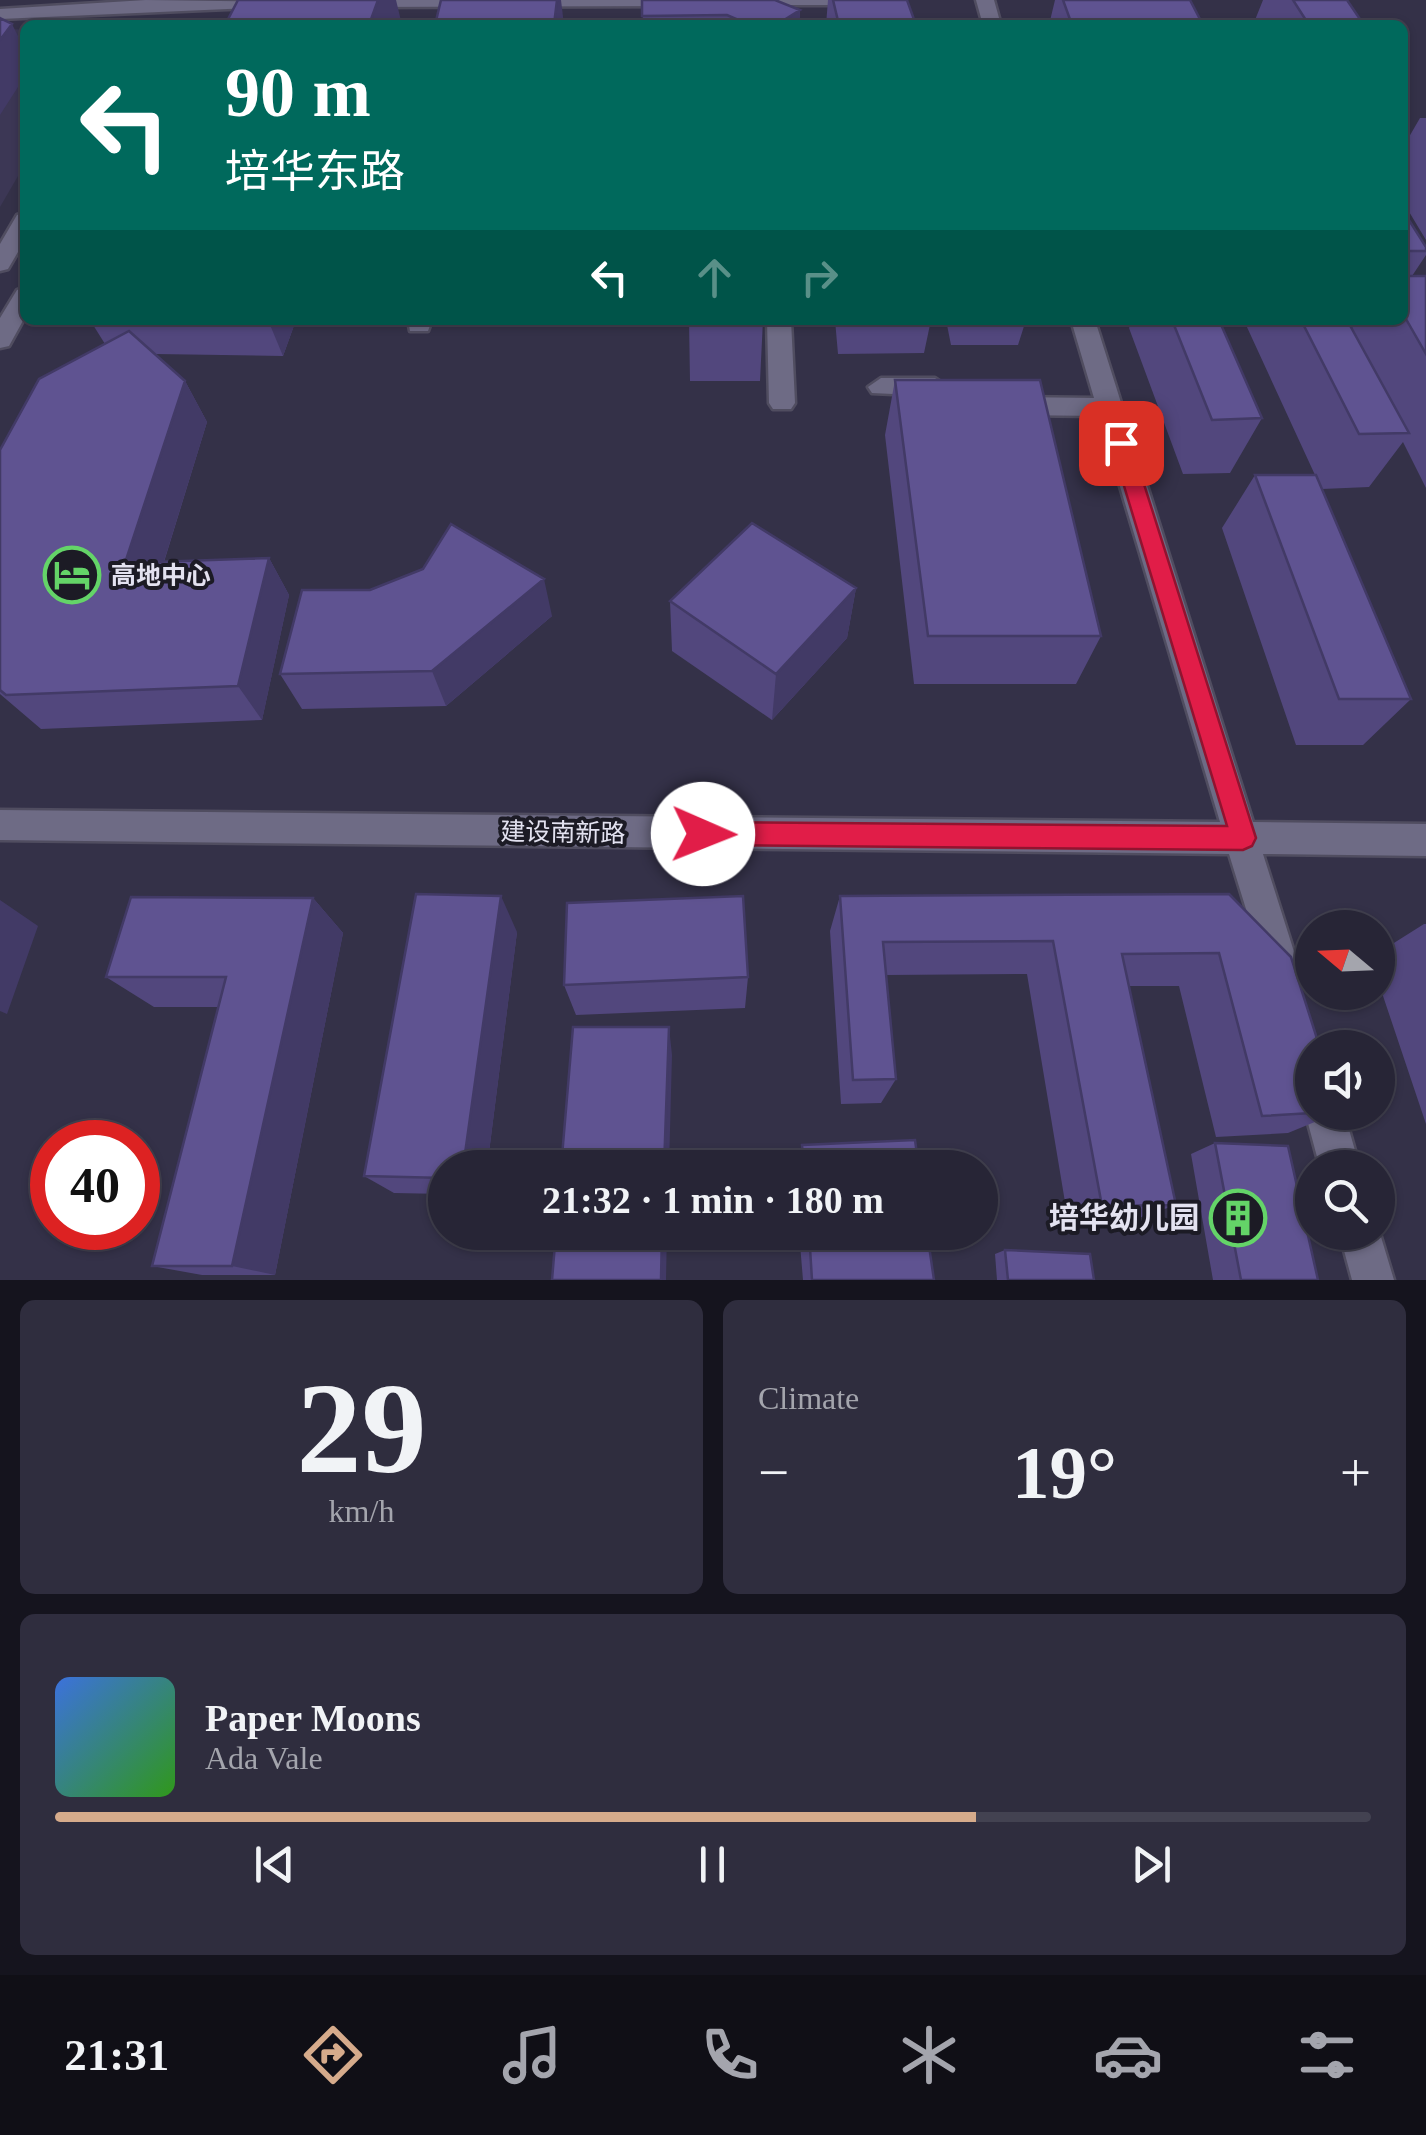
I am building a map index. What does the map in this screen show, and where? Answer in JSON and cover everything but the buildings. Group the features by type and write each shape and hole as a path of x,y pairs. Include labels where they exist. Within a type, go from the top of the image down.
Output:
{"street":[{"path":"345,2 701,0"},
{"path":"721,0 839,0"},
{"path":"0,14 146,2 306,2"},
{"path":"0,264 20,229"},
{"path":"0,340 20,304"},
{"path":"779,325 782,403"},
{"path":"1085,325 1291,1001"},
{"path":"881,387 954,387"},
{"path":"996,397 1032,406 1110,407"},
{"name":"建设南新路","path":"0,826 1426,840"},
{"path":"1364,1250 1373,1280"}],"shaded area":[{"path":"20,29 20,173 0,207 0,30"}],"place":[{"name":"高地中心","path":"72,575"},
{"name":"培华幼儿园","path":"1238,1218"}],"route":[{"path":"703,834 1243,838 1121,443"}]}
